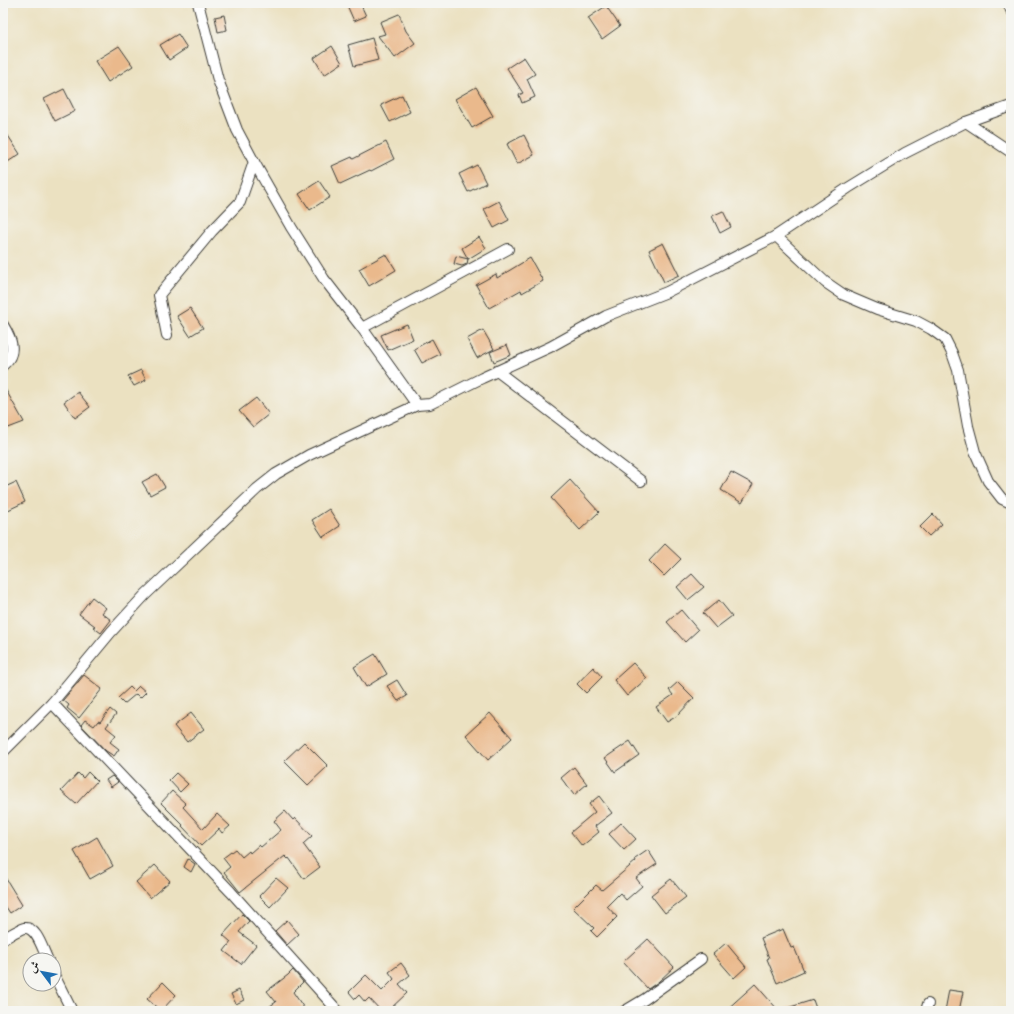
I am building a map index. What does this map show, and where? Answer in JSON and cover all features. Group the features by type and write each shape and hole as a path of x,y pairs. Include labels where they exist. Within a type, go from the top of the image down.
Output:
{"street":[{"path":"198,3 218,80 237,130 254,162 324,279 362,328 417,405"},
{"path":"1008,3 1011,10"},
{"path":"3,752 52,703 111,632 145,595 257,489 276,474 309,455 417,405 430,404 550,347 606,316 667,292 776,236 848,188 905,153 966,122 1011,106"},
{"path":"966,122 1011,152"},
{"path":"166,334 159,294 212,231 240,202 254,162"},
{"path":"776,236 825,282 844,295 877,309 916,321 945,339 958,370 968,426 975,452 988,481 1002,498 1011,503"},
{"path":"362,328 508,249"},
{"path":"3,325 12,344 11,352 3,365"},
{"path":"497,371 641,481"},
{"path":"52,703 231,892 338,1011"},
{"path":"3,939 23,928 29,928 36,933 44,952"},
{"path":"625,1011 645,999 701,959"},
{"path":"62,990 72,1011"}],"building":[{"path":"346,3 360,3 366,16 354,21"},
{"path":"606,6 620,26 602,39 588,18"},
{"path":"399,14 406,31 415,43 395,58 378,36 385,34 380,22"},
{"path":"224,15 227,30 218,32 215,17"},
{"path":"178,34 187,48 169,60 160,45"},
{"path":"372,38 378,60 354,66 348,45"},
{"path":"119,46 133,66 108,82 95,61"},
{"path":"332,46 342,63 324,75 314,58"},
{"path":"524,57 535,74 527,79 535,97 522,103 519,95 523,93 507,68"},
{"path":"476,87 493,116 472,128 455,99"},
{"path":"64,89 75,111 55,121 44,99"},
{"path":"402,95 410,112 390,122 381,105"},
{"path":"3,128 20,154 3,165"},
{"path":"524,135 534,155 517,164 507,144"},
{"path":"386,142 394,159 371,171 370,170 340,184 332,166 352,157 353,159"},
{"path":"477,165 486,183 468,192 459,174"},
{"path":"319,181 330,197 310,210 299,194"},
{"path":"499,201 509,220 494,228 484,209"},
{"path":"723,211 731,227 720,233 712,216"},
{"path":"479,237 486,248 468,259 462,248"},
{"path":"663,243 679,275 664,282 649,250"},
{"path":"386,254 396,270 369,286 359,269"},
{"path":"456,256 468,259 467,264 462,266 454,264"},
{"path":"530,258 543,281 522,293 521,290 489,308 476,285 496,274 497,278"},
{"path":"190,308 203,328 190,336 177,316"},
{"path":"407,324 413,339 388,350 381,335"},
{"path":"483,330 494,349 477,358 467,339"},
{"path":"432,339 440,354 422,363 414,349"},
{"path":"507,345 511,355 494,362 490,352"},
{"path":"141,370 146,380 134,386 128,376"},
{"path":"3,385 24,422 3,430"},
{"path":"78,392 90,407 75,418 64,402"},
{"path":"256,398 269,414 253,427 239,411"},
{"path":"731,472 753,484 742,503 721,490"},
{"path":"157,474 165,487 150,495 142,482"},
{"path":"570,480 599,512 580,530 551,498"},
{"path":"16,482 25,502 6,511 3,504 3,488"},
{"path":"329,509 340,526 323,537 312,520"},
{"path":"933,514 942,524 929,536 920,527"},
{"path":"665,544 681,559 664,576 649,561"},
{"path":"692,574 704,587 688,600 677,587"},
{"path":"92,597 106,608 102,613 111,620 101,633 93,627 95,626 79,614"},
{"path":"719,600 732,616 716,628 703,613"},
{"path":"681,610 698,630 685,642 667,622"},
{"path":"375,654 387,674 366,687 354,667"},
{"path":"633,663 647,678 627,696 614,680"},
{"path":"593,667 602,677 586,693 577,684"},
{"path":"84,675 102,689 79,718 67,708 69,705 63,700"},
{"path":"397,680 407,696 398,701 387,686"},
{"path":"678,682 694,698 677,716 667,722 656,707 673,695 669,690"},
{"path":"139,686 146,692 140,698 136,694 124,704 118,698 130,687 134,691"},
{"path":"110,709 116,714 106,727 116,735 110,742 119,749 114,756 106,751 81,725 85,720 94,726 98,721 100,722"},
{"path":"191,713 204,729 187,742 174,726"},
{"path":"490,713 512,738 488,760 466,735"},
{"path":"630,741 639,755 615,772 605,758"},
{"path":"304,742 328,766 308,785 284,761"},
{"path":"574,767 587,784 574,795 561,778"},
{"path":"88,772 97,781 76,804 61,791 78,773 83,778"},
{"path":"176,773 188,784 180,792 169,780"},
{"path":"112,776 118,782 111,787 106,780"},
{"path":"172,791 186,804 183,807 203,829 217,814 230,826 222,833 219,829 201,846 161,803"},
{"path":"599,796 612,813 595,826 599,832 582,846 571,832 595,812 589,804"},
{"path":"285,811 293,820 295,818 312,836 303,844 320,867 304,879 289,858 288,859 285,856 240,892 224,872 230,867 223,858 235,849 242,857 249,851 250,853 259,845 261,847 281,830 274,821"},
{"path":"621,823 636,839 624,850 609,834"},
{"path":"97,837 113,866 90,879 74,851"},
{"path":"648,850 657,864 636,878 642,886 626,900 620,893 607,906 617,917 597,937 591,931 594,928 573,908 596,885 602,890 636,861 635,859"},
{"path":"188,859 195,864 191,872 184,867"},
{"path":"155,865 170,881 150,898 136,882"},
{"path":"3,874 22,905 10,913 6,907 3,909"},
{"path":"276,878 288,888 270,907 259,896"},
{"path":"671,879 686,897 665,913 651,895"},
{"path":"242,914 249,921 239,932 256,945 241,964 224,951 231,942 223,935"},
{"path":"287,920 299,934 287,945 275,931"},
{"path":"783,929 791,948 794,947 804,971 777,983 767,959 769,958 761,938"},
{"path":"648,939 674,967 648,989 623,962"},
{"path":"726,943 746,967 734,978 713,954"},
{"path":"401,963 410,975 399,984 407,993 388,1011 381,1011 369,998 365,1002 359,995 355,999 349,992 366,975 382,991 394,979 389,972"},
{"path":"293,970 303,982 293,992 306,1011 273,1011 270,1006 276,1002 267,991"},
{"path":"163,982 176,995 161,1011 147,999"},
{"path":"755,984 779,1011 725,1011"},
{"path":"239,990 244,1000 236,1004 231,994"},
{"path":"949,990 963,992 959,1011 945,1011"},
{"path":"813,1000 817,1011 784,1011 784,1009"}]}
